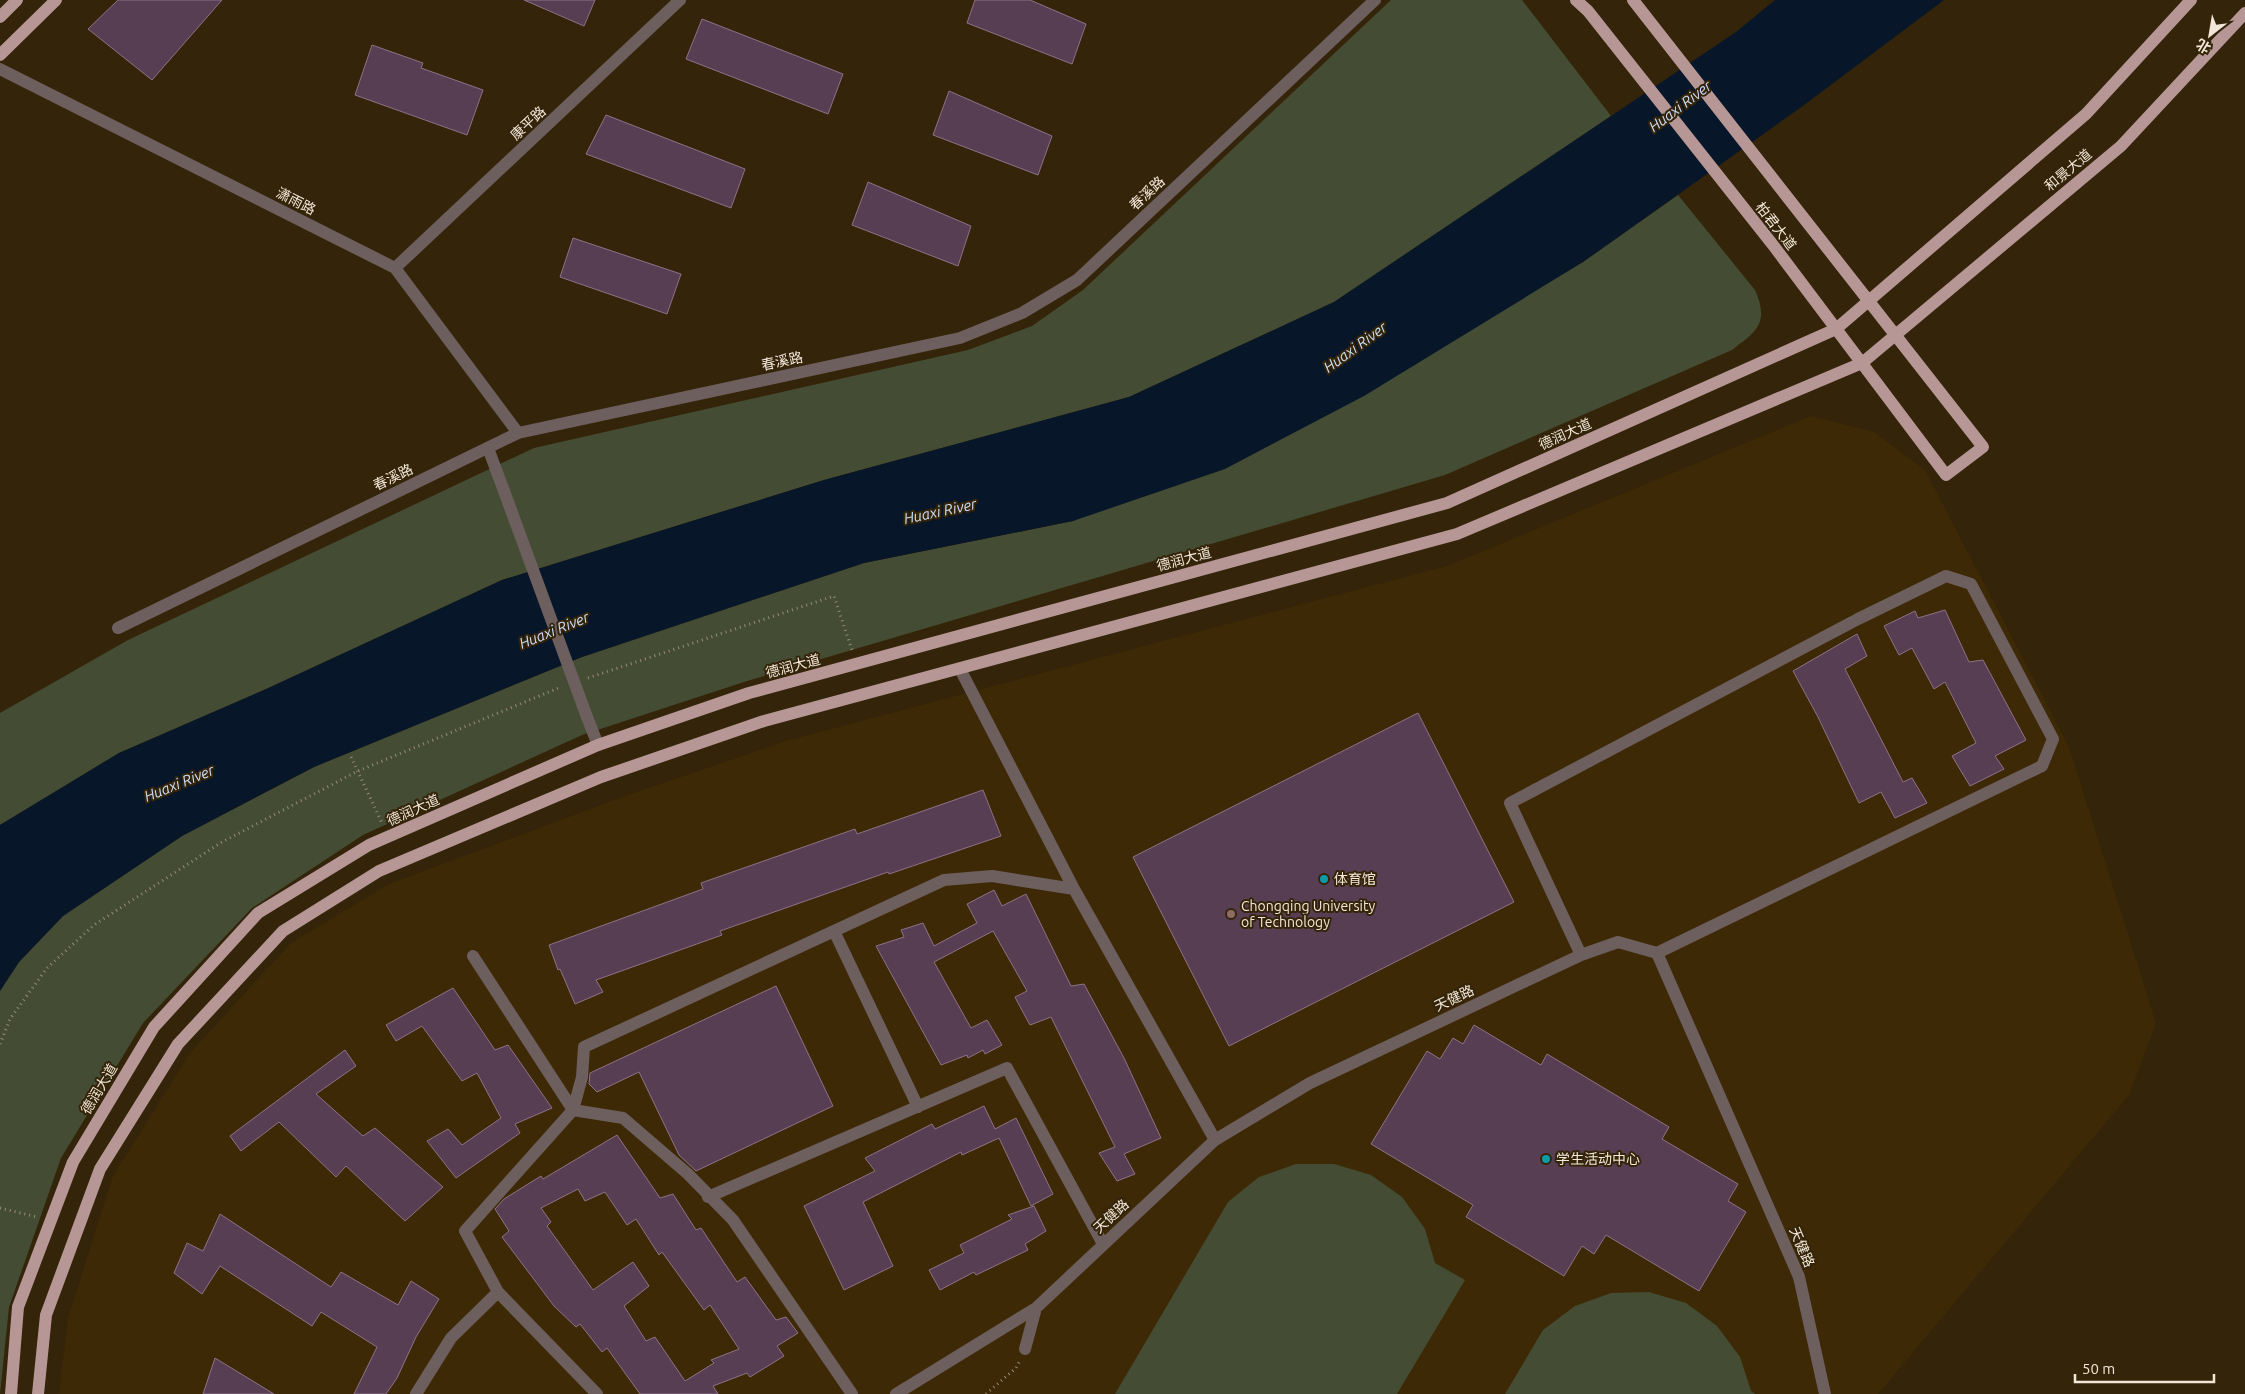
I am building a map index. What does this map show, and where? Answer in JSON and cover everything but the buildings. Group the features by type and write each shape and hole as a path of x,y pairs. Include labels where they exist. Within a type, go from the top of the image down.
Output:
{"main road":[{"path":"0,17 18,0"},
{"path":"0,55 56,0"},
{"name":"柏君大道","path":"1576,0 1588,11 1773,245 1946,475 1983,447 1633,0"},
{"path":"1869,301 2086,114 2191,0"},
{"name":"和景大道","path":"1896,335 2121,146 2245,13"},
{"name":"德润大道","path":"11,1394 18,1307 73,1162 154,1027 258,913 369,845 598,745 749,693 1447,503 1836,329 1869,301"},
{"path":"38,1394 46,1314 100,1169 178,1044 282,931 379,871 601,777 764,721 1457,534 1862,363 1896,335"}],"street":[{"name":"康平路","path":"395,268 680,0"},
{"name":"春溪路","path":"118,628 518,433 960,338 1022,313 1077,280 1375,0"},
{"name":"潇雨路","path":"0,69 395,268 518,433"},
{"path":"488,448 598,745"},
{"path":"1581,955 1510,803 1858,619 1946,576 1971,584 2054,739 2042,766 1657,953"},
{"path":"960,669 1074,889 1215,1140"},
{"path":"597,1394 498,1292 465,1231 574,1110 582,1077 584,1047 944,880 992,876 1074,889"},
{"path":"834,931 918,1107"},
{"name":"天健路","path":"896,1394 1036,1308 1215,1140 1310,1083 1581,955 1618,942 1657,953 1799,1277 1825,1394"},
{"path":"473,956 574,1110 623,1118 688,1174 732,1220 852,1394"},
{"path":"708,1197 1007,1068 1103,1244"},
{"path":"416,1394 451,1338 498,1292"},
{"path":"1025,1349 1036,1308"}],"path":[{"path":"582,680 834,596 852,650"},
{"path":"0,1044 10,1019 47,968 94,926 222,842 358,771 564,686"},
{"path":"351,757 383,826"},
{"path":"0,1208 40,1217"},
{"path":"986,1394 1016,1368 1025,1349"}],"shaded area":[{"name":"Chongqing University of Technology","path":"1811,416 1874,432 1925,470 2069,747 2156,1023 2129,1095 1878,1394 59,1394 68,1318 113,1176 190,1053 291,943 389,884 617,799 786,741 1447,566"}],"green space":[{"path":"1391,0 1522,0 1611,116 1334,302 1129,397 824,480 502,580 264,690 119,753 0,825 0,713 128,640 534,448 968,350 1032,326 1083,290"},
{"path":"1678,195 1755,290 1759,301 1761,318 1759,325 1749,337 1732,350 1445,475 747,681 582,735 363,835 252,908 143,1023 61,1158 9,1307 0,1394 0,991 19,962 63,916 182,836 314,767 582,657 864,563 1073,521 1583,262"},
{"path":"1296,1164 1334,1164 1371,1175 1402,1197 1425,1229 1435,1263 1465,1280 1397,1394 1115,1394 1228,1202 1259,1177"},
{"path":"1649,1292 1686,1303 1717,1326 1740,1357 1751,1391 1755,1394 1505,1394 1543,1330 1575,1306 1611,1293"}],"water":[{"name":"Huaxi River","path":"1775,0 1944,0 1800,108 1583,262 1364,396 1225,469 1073,521 864,563 582,657 314,767 182,836 63,916 19,962 0,991 0,825 119,753 264,690 502,580 824,480 1129,397 1334,302 1736,32"}],"place":[{"name":"体育馆","path":"1324,879"},
{"name":"Chongqing University of Technology","path":"1231,914"},
{"name":"学生活动中心","path":"1546,1159"}]}
